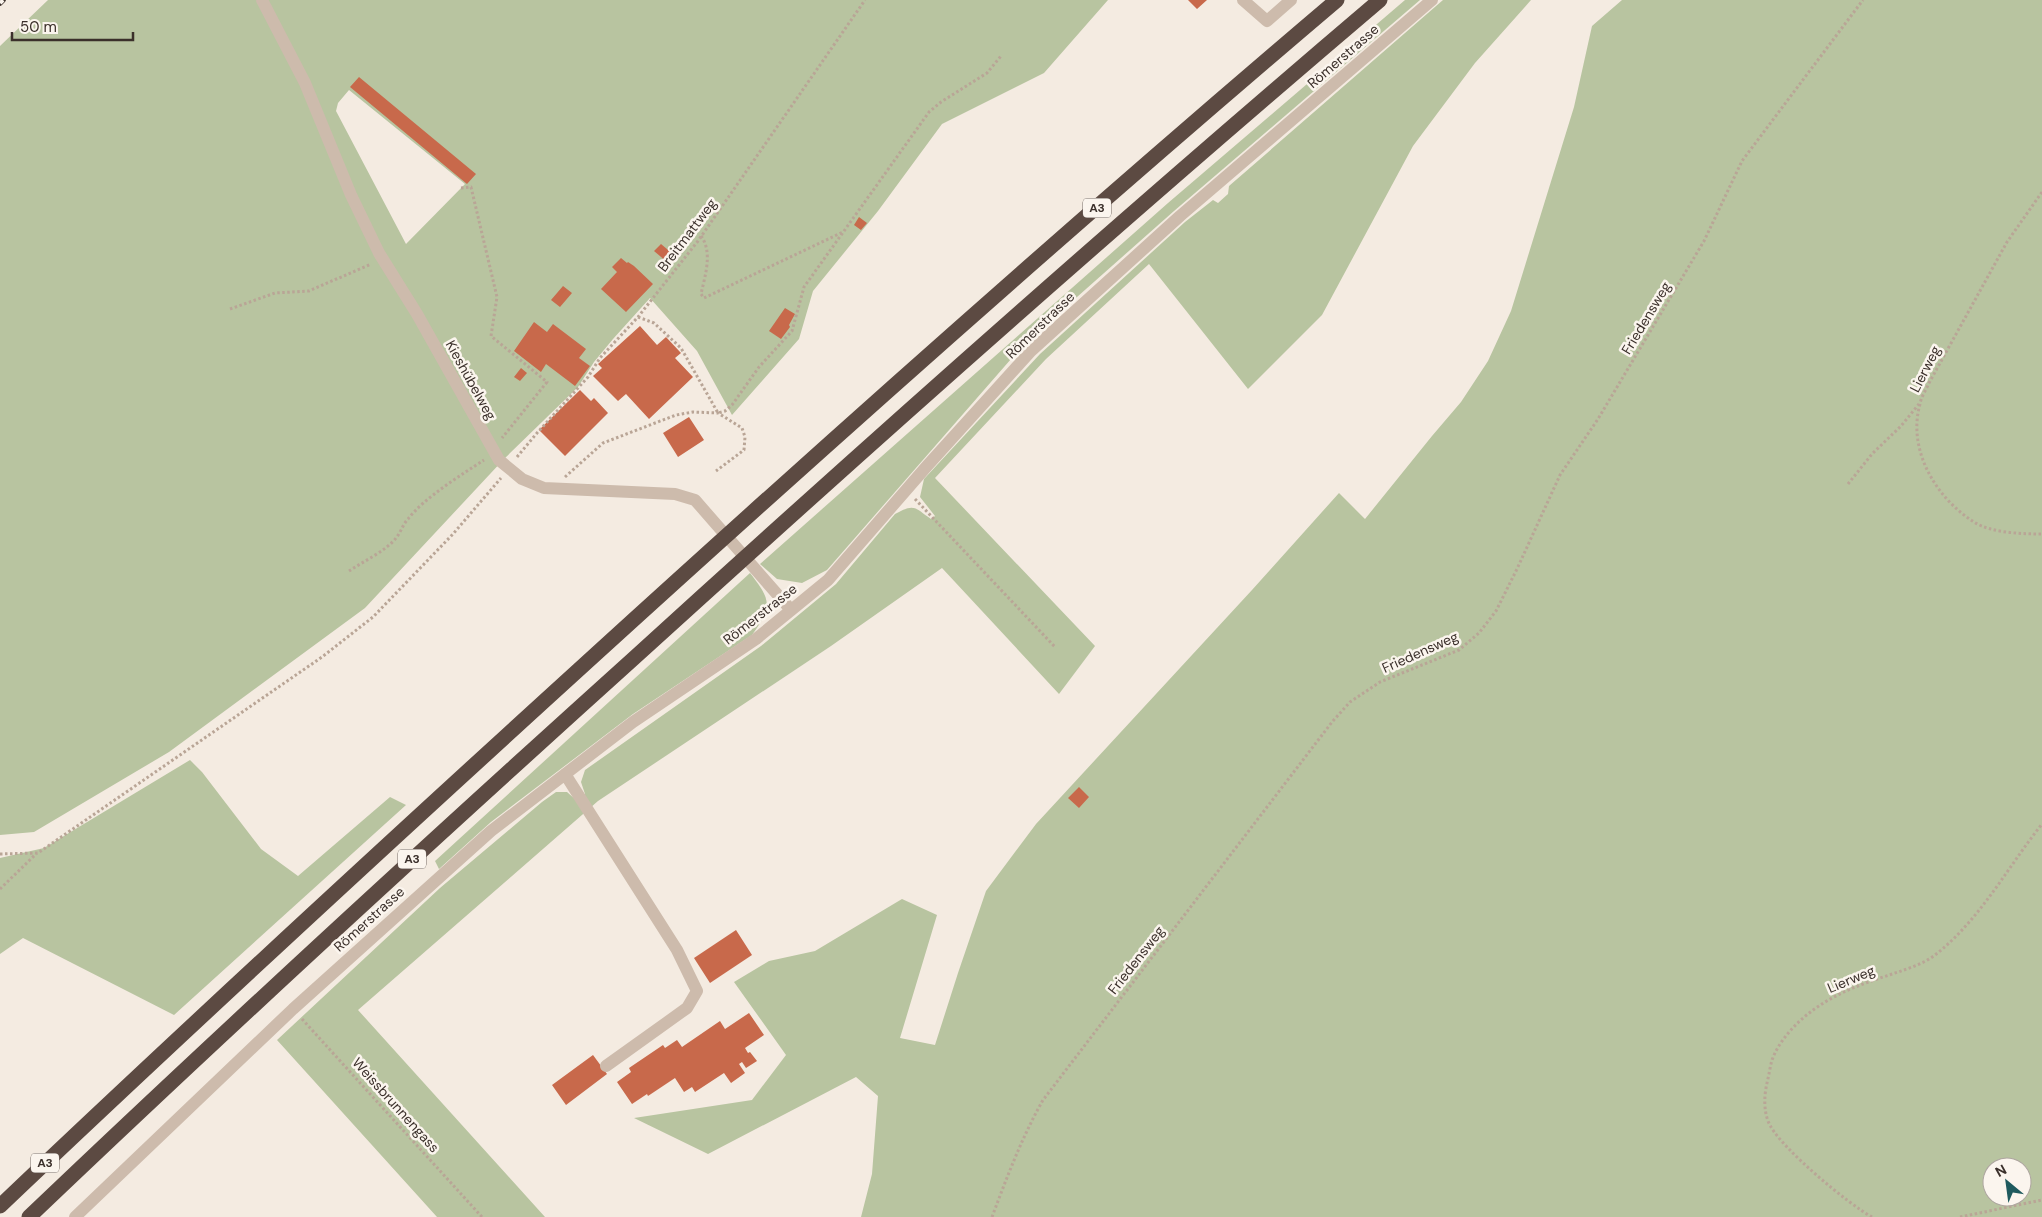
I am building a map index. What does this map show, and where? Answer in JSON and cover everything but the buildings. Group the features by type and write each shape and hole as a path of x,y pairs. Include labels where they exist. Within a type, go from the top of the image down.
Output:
{"highway":[{"name":"A3","path":"0,1206 409,824 704,556 968,320 1337,0"},
{"name":"A3","path":"28,1217 411,860 723,576 1036,298 1380,0"}],"street":[{"name":"Kieshübelweg","path":"262,0 305,83 351,195 382,258 417,314 499,460 522,479 544,488 676,494 695,500 791,610"},
{"path":"1243,0 1267,21 1291,0"},
{"name":"Römerstrasse","path":"75,1217 294,1009 491,831 633,722 756,639 828,580 1031,351 1180,216 1432,0"},
{"path":"565,774 677,950 697,991 687,1008 606,1066"}],"path":[{"name":"Breitmattweg","path":"0,890 38,853 322,657 373,616 453,534 537,433 588,377 600,358 638,317 701,236 865,0"},
{"name":"Friedensweg","path":"992,1217 1021,1144 1043,1100 1332,722 1350,702 1380,682 1459,650 1479,633 1496,611 1560,475 1598,419 1704,241 1742,161 1863,0"},
{"path":"561,489 566,474 603,443 676,415 693,412 718,413 725,411 732,405 759,367 792,331 804,287 929,112 941,102 988,73 1001,56"},
{"path":"349,571 396,539 407,519 447,485 494,451 547,382 491,336 497,297 471,187 461,188"},
{"name":"Lierweg","path":"2042,192 2007,242 1981,287 1920,404 1916,434 1925,468 1945,498 1975,523 2012,534 2042,534"},
{"path":"701,236 706,243 707,271 701,294 704,298 844,232"},
{"path":"230,309 275,294 309,291 382,258"},
{"path":"638,317 654,323 680,348 718,413 742,428 745,437 744,450 716,471"},
{"path":"1848,484 1872,454 1901,426 1920,404"},
{"path":"906,490 1055,647"},
{"name":"Lierweg","path":"1872,1217 1859,1210 1792,1152 1771,1127 1765,1110 1765,1090 1772,1061 1780,1044 1793,1028 1813,1010 1834,996 1920,964 1933,957 1947,945 1981,909 2020,851 2042,824"},
{"path":"0,854 38,853"},
{"name":"Weissbrunnengass","path":"294,1009 482,1217"},
{"path":"1960,1217 2042,1200"}],"green space":[{"path":"48,0 1108,0 1044,73 942,124 878,211 813,291 799,339 732,415 697,351 650,298 594,362 578,387 504,459 365,608 169,752 34,832 0,835 0,46","holes":["349,90 465,184 406,244 336,111 338,103"]},
{"path":"1405,0 1420,0 1174,211 1024,344 827,570 802,583 777,579 760,564 1168,203"},
{"path":"1443,0 1531,0 1475,63 1413,146 1322,315 1248,389 1149,264 1046,359 935,478 1095,646 1059,694 942,568 831,646 598,801 358,1010 545,1217 437,1217 277,1040 440,888 542,802 556,792 567,792 576,800 585,794 581,782 585,770 761,646 836,584 895,514 914,508 931,519 935,516 920,497 924,479 1040,354 1185,222 1213,200 1218,203 1228,194 1229,186"},
{"path":"1622,0 2042,0 2042,1217 861,1217 872,1174 878,1096 856,1077 708,1154 634,1118 752,1100 786,1055 734,982 769,961 815,951 902,899 937,915 900,1038 935,1045 986,891 1036,824 1339,493 1365,519 1461,402 1488,361 1511,311 1574,107 1592,26"},
{"path":"750,573 762,590 767,603 764,617 752,635 633,714 491,822 439,869 435,861"},
{"path":"190,760 202,772 261,849 298,876 390,797 406,805 174,1015 23,938 0,954 0,858 44,848"}],"railway":[{"path":"0,3 3,0"}]}
